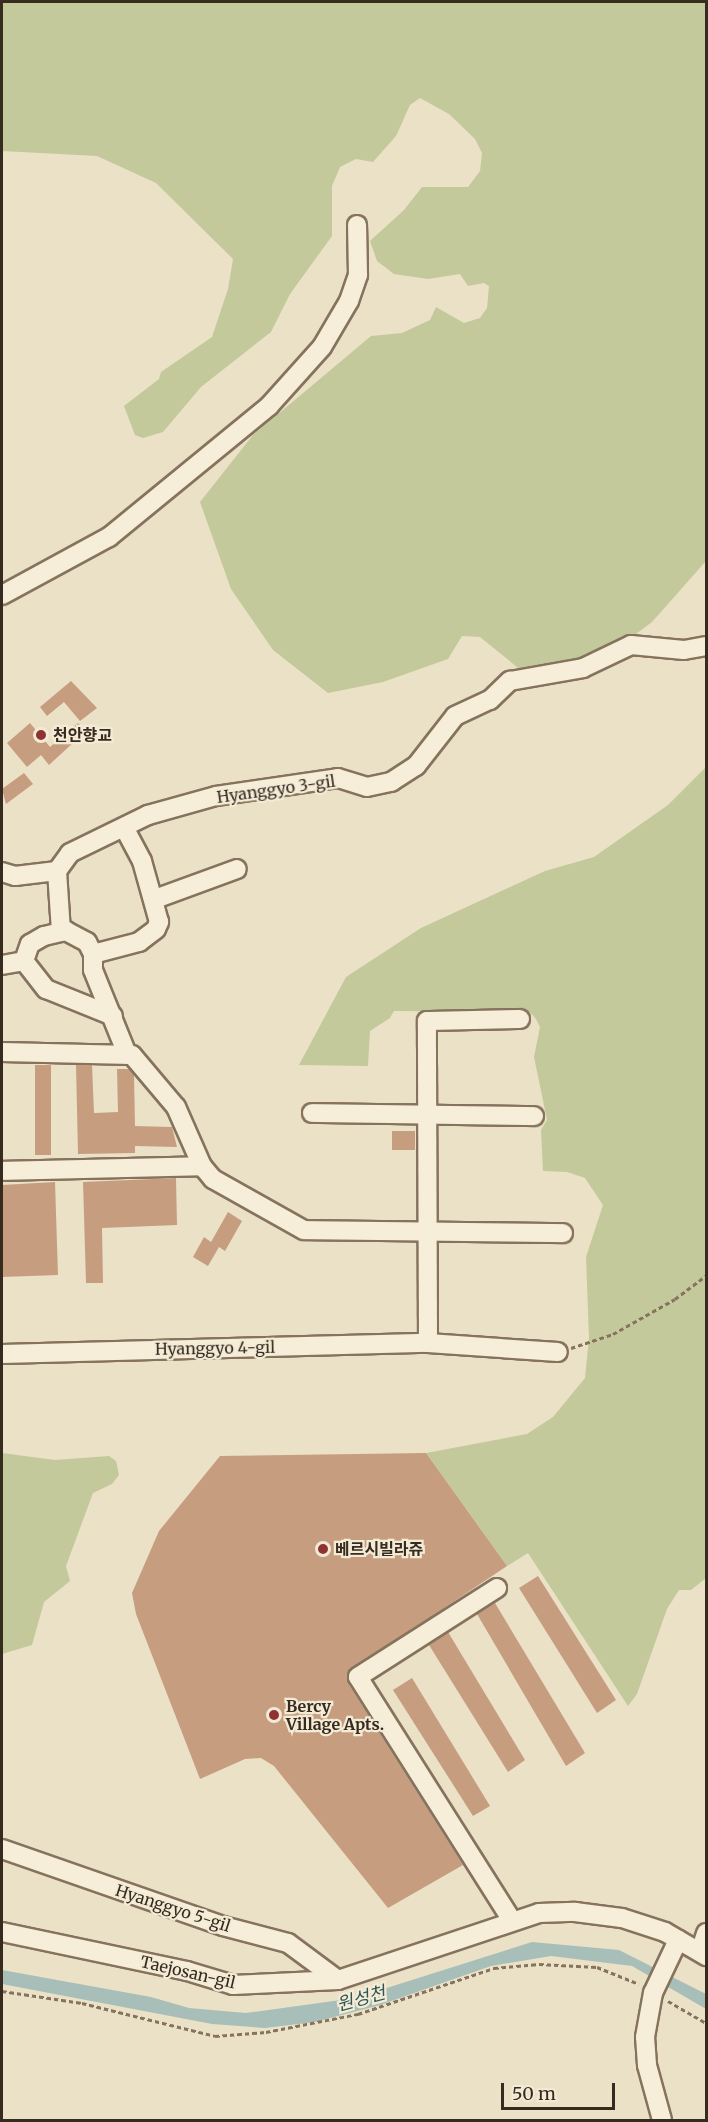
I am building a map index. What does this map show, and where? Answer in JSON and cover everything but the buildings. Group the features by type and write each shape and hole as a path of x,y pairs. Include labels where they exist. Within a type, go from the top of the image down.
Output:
{"street":[{"path":"2,595 109,537 270,406 322,347 349,302 358,275 357,225"},
{"name":"Hyanggyo 3-gil","path":"57,871 70,854 162,810 256,788 338,778 367,787 391,782 416,766 455,716 490,700 510,681 583,668 631,645 684,650 706,646"},
{"path":"93,954 109,947 130,946 156,929 159,922 155,899 142,861 125,829"},
{"path":"155,899 237,869"},
{"path":"2,872 24,876 57,871 61,932"},
{"path":"24,961 35,939 61,932 77,935 93,954 93,970 127,1053"},
{"path":"2,965 24,961"},
{"path":"24,961 46,989 113,1016"},
{"path":"428,1343 426,1021 520,1019"},
{"path":"2,1052 127,1053 140,1062 176,1107 202,1166 213,1179 304,1230 562,1233"},
{"path":"312,1113 427,1117 534,1116"},
{"path":"2,1171 202,1166"},
{"name":"Hyanggyo 4-gil","path":"2,1354 428,1343 558,1352"},
{"path":"497,1588 358,1677 512,1921"},
{"name":"Hyanggyo 5-gil","path":"2,1849 223,1926 288,1943 338,1980"},
{"name":"Taejosan-gil","path":"2,1932 187,1971 233,1985 338,1980 539,1913 575,1912 622,1918 676,1945 703,1954"},
{"path":"703,1954 706,1934"},
{"path":"662,2121 646,2065 645,2037 654,1991 676,1945"}],"path":[{"path":"558,1352 613,1334 675,1299 706,1276"},
{"path":"2,1991 82,2003 215,2036 266,2032 358,2014 494,1968 539,1964 597,1966 654,1991 706,2023"}],"green space":[{"path":"2,2 706,2 706,561 652,622 582,674 533,680 480,637 462,636 448,659 383,682 328,693 273,650 231,589 200,502 253,435 371,336 402,333 430,320 436,307 464,323 480,318 487,308 489,286 484,283 468,286 460,274 428,279 394,274 377,261 370,241 404,210 422,187 468,187 480,171 482,153 475,139 449,114 420,98 410,105 396,136 373,162 356,159 340,167 332,186 332,236 290,294 271,332 201,387 163,432 143,438 135,435 124,406 159,379 161,372 212,337 228,289 233,259 156,183 97,156 2,151"},
{"path":"706,767 706,1578 691,1590 679,1590 667,1609 637,1694 628,1706 528,1553 507,1566 426,1453 527,1434 553,1417 585,1378 589,1338 586,1257 603,1205 585,1178 567,1172 543,1171 541,1130 547,1120 534,1057 540,1027 536,1019 530,1012 394,1011 390,1018 370,1031 368,1066 299,1065 346,977 421,928 545,871 594,857 668,805"},
{"path":"2,1453 55,1460 109,1456 116,1461 119,1475 112,1484 93,1493 66,1566 70,1581 44,1602 32,1645 2,1654"}],"water":[{"name":"원성천","path":"532,1942 619,1950 706,1994 706,2009 632,1966 551,1956 491,1966 380,2005 315,2022 265,2028 212,2024 2,1984 2,1970 151,1997 189,2008 246,2013 355,1998"}],"place":[{"name":"천안향교","path":"41,735"},
{"name":"베르시빌라쥬","path":"323,1549"},
{"name":"Bercy Village Apts.","path":"274,1715"}]}
